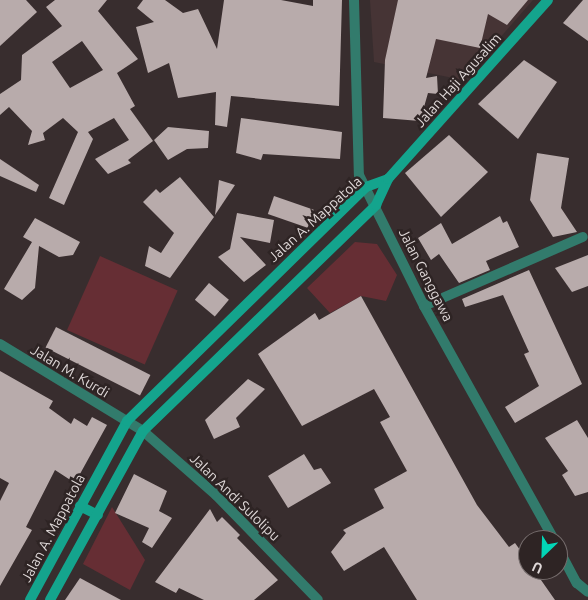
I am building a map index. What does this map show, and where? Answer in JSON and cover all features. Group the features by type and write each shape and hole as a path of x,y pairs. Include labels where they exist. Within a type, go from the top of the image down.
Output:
{"street":[{"name":"Jalan Ganggawa","path":"354,0 356,156 366,187 424,306 548,530"},
{"name":"Jalan Haji Agusalim","path":"388,179 548,0"},
{"name":"Jalan A. Mappatola","path":"30,600 127,421 366,187 388,179"},
{"name":"Jalan A. Mappatola","path":"50,600 98,516 143,431 376,205 388,179"},
{"path":"424,306 583,237"},
{"name":"Jalan M. Kurdi","path":"0,344 127,421"},
{"name":"Jalan Andi Sulolipu","path":"127,421 143,431 216,495 318,600"},
{"path":"80,506 98,516"},
{"path":"568,566 577,583 588,592"}],"shaded area":[{"path":"370,0 533,0 463,80 374,62"},
{"path":"355,242 377,244 397,275 386,301 361,296 330,313 307,288"},
{"path":"100,256 178,291 145,365 67,330"},
{"path":"112,507 145,560 130,590 83,564"}],"building":[{"path":"0,0 26,0 37,12 0,46"},
{"path":"55,0 107,0 98,11 138,59 117,73 135,106 130,109 153,141 128,160 131,163 108,174 95,159 129,140 114,118 88,132 93,139 64,205 49,198 78,132 63,118 43,133 45,140 28,145 32,131 9,107 0,115 0,94 21,80 22,55 62,26 46,7","holes":["82,41 103,70 70,88 52,62"]},
{"path":"143,0 165,0 183,13 198,9 217,49 224,0 281,0 313,6 313,0 342,0 339,106 231,96 227,127 215,125 216,92 178,98 169,63 148,73 136,27 154,22 137,8"},
{"path":"398,0 528,0 507,25 488,14 480,48 436,39 426,78 437,76 438,94 428,93 420,121 383,118 385,60"},
{"path":"583,0 588,0 588,41 563,23"},
{"path":"524,60 557,82 518,139 478,104"},
{"path":"241,118 342,132 340,159 263,154 261,160 236,153"},
{"path":"168,127 209,131 208,148 187,149 168,160 154,140"},
{"path":"449,135 488,172 441,217 405,173"},
{"path":"537,153 569,158 561,208 577,232 553,237 530,200"},
{"path":"0,159 39,185 36,192 0,176"},
{"path":"180,177 214,217 170,278 145,266 149,246 161,253 174,233 143,202 156,189 160,193"},
{"path":"219,180 235,185 215,215"},
{"path":"274,196 314,210 308,228 268,214"},
{"path":"237,213 274,220 270,243 240,237 266,265 244,282 218,257 230,249"},
{"path":"500,216 503,223 507,221 519,247 486,261 490,270 459,283 439,254 431,260 418,238 441,223 452,244"},
{"path":"35,218 80,242 73,255 59,257 39,246 35,288 22,300 4,289 32,242 23,237"},
{"path":"588,255 588,286 572,292 555,268"},
{"path":"529,270 582,384 515,423 505,407 539,386 524,354 529,352 503,295 465,307 462,299"},
{"path":"209,283 229,300 215,317 195,300"},
{"path":"361,296 477,505 509,547 515,543 518,547 518,580 541,580 555,600 417,600 384,547 344,571 331,552 346,533 343,530 384,508 374,489 407,471 380,422 390,417 374,389 302,426 258,354 315,313 319,320"},
{"path":"56,327 150,375 140,396 46,347"},
{"path":"0,371 53,401 49,408 71,424 74,418 87,426 92,417 107,425 75,483 55,470 26,527 32,530 0,586 0,501 9,483 0,478"},
{"path":"248,379 265,389 236,418 240,427 214,439 205,420"},
{"path":"577,420 588,438 588,492 575,496 562,475 568,471 545,438"},
{"path":"304,454 314,470 321,468 331,483 288,508 268,476"},
{"path":"134,474 167,491 159,511 172,518 152,548 142,542 149,528 115,513"},
{"path":"210,509 217,522 222,517 240,535 237,538 278,580 254,600 204,600 179,588 176,593 155,582"},
{"path":"80,578 121,600 65,600"}]}
